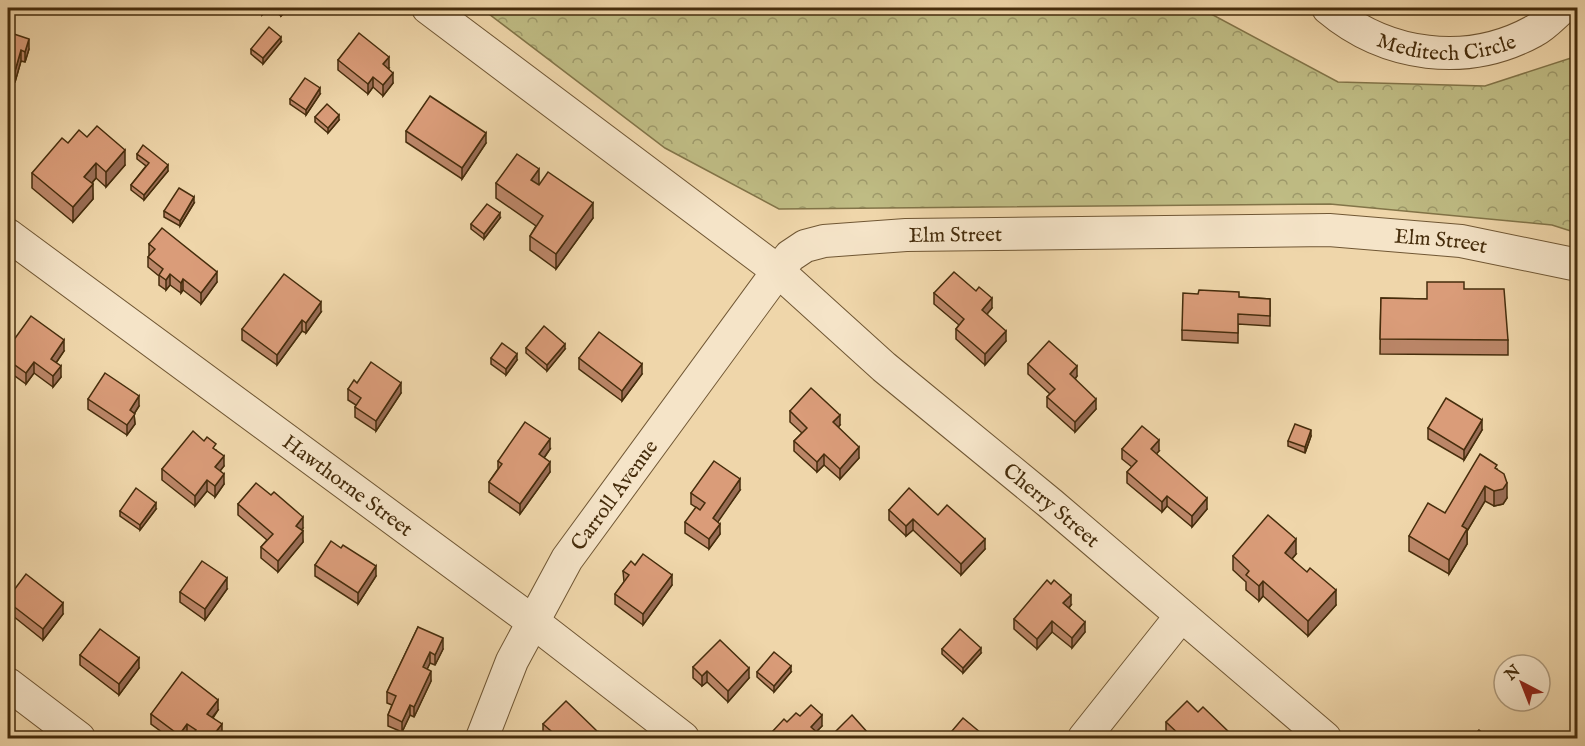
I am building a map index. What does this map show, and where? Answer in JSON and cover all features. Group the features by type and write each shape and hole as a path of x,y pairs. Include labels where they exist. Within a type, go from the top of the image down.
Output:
{"street":[{"path":"428,8 777,271"},
{"name":"Meditech Circle","path":"1329,8 1349,25 1383,43 1421,51 1461,53 1494,48 1536,31 1562,8"},
{"name":"Elm Street","path":"777,271 790,256 805,246 824,241 906,235 1329,230 1461,241 1578,265"},
{"name":"Hawthorne Street","path":"8,235 532,621 683,738"},
{"name":"Cherry Street","path":"777,271 884,367 1042,497 1325,738"},
{"name":"Carroll Avenue","path":"482,738 512,662 567,559 777,271"},
{"path":"1084,738 1180,616"},
{"path":"8,684 80,738"}],"green space":[{"path":"481,8 1200,8 1338,82 1485,86 1577,56 1577,233 1552,225 1330,204 779,209 665,148"}],"building":[{"path":"269,27 281,37 263,58 251,49"},
{"path":"8,32 29,39 25,52 21,50 15,71 8,69"},
{"path":"359,33 389,57 383,64 393,73 383,85 373,77 368,84 338,60"},
{"path":"305,78 320,88 306,110 290,99"},
{"path":"430,96 486,133 462,168 406,131"},
{"path":"327,104 339,115 328,128 315,117"},
{"path":"97,126 125,150 106,172 96,163 84,177 93,184 73,207 32,173 62,138 68,143 79,130 87,137"},
{"path":"143,145 168,165 144,195 131,185 149,163 137,154"},
{"path":"517,154 539,169 531,180 539,185 548,172 593,203 556,254 530,236 543,216 496,183"},
{"path":"179,188 194,197 180,221 164,211"},
{"path":"487,204 500,213 484,234 471,224"},
{"path":"162,228 217,272 201,293 183,279 181,283 170,274 166,280 159,275 163,269 148,257 155,249 149,244"},
{"path":"954,272 976,291 979,287 992,298 982,310 1006,331 985,354 956,329 964,319 934,293"},
{"path":"284,274 321,302 306,323 302,320 277,355 242,329"},
{"path":"1427,282 1464,282 1464,289 1504,289 1508,340 1380,339 1381,298 1427,299"},
{"path":"1199,290 1239,292 1239,297 1270,299 1270,316 1238,314 1238,333 1182,330 1183,293 1198,294"},
{"path":"31,316 64,340 51,359 61,366 53,376 34,362 26,373 8,360 8,348"},
{"path":"544,326 565,344 547,365 526,348"},
{"path":"599,332 642,364 622,391 579,358"},
{"path":"1049,341 1077,366 1070,374 1096,399 1075,422 1047,397 1055,389 1028,364"},
{"path":"502,343 517,354 506,369 491,358"},
{"path":"371,362 401,383 376,421 355,407 361,398 348,389 354,380 357,383"},
{"path":"1578,370 1578,385 1572,382"},
{"path":"105,373 139,396 130,410 135,414 127,425 88,399"},
{"path":"811,388 840,415 833,422 859,447 840,469 824,454 817,462 794,441 807,428 790,411"},
{"path":"1446,398 1482,420 1464,450 1428,428"},
{"path":"525,422 550,439 539,454 550,462 520,504 489,482 502,464 498,461"},
{"path":"1295,424 1311,430 1305,447 1288,441"},
{"path":"1142,426 1159,440 1151,449 1207,498 1192,516 1167,496 1162,502 1127,472 1137,461 1122,449"},
{"path":"193,431 204,441 207,437 216,444 213,448 224,456 215,467 224,474 215,486 207,480 195,496 162,469"},
{"path":"1480,454 1497,465 1495,468 1504,474 1507,483 1503,489 1494,491 1485,486 1462,526 1467,529 1449,560 1409,536 1428,503 1445,513"},
{"path":"714,461 740,479 713,518 720,524 709,539 685,522 696,507 700,510 705,503 691,493"},
{"path":"256,483 271,495 274,492 303,517 296,526 303,531 278,561 261,547 273,534 238,504"},
{"path":"136,488 156,503 140,525 120,511"},
{"path":"909,488 938,515 947,505 985,539 961,564 913,519 906,526 889,510"},
{"path":"1268,515 1296,539 1285,553 1307,572 1310,568 1336,590 1308,621 1263,581 1259,586 1246,575 1249,571 1233,556"},
{"path":"331,541 341,548 343,545 376,566 358,593 315,565"},
{"path":"643,554 672,575 643,614 615,594 629,575 623,571 631,561 635,565"},
{"path":"202,561 227,578 205,609 180,592"},
{"path":"26,574 63,603 43,629 8,602 8,598"},
{"path":"1047,580 1051,584 1054,580 1071,595 1063,603 1085,622 1072,638 1052,621 1037,639 1014,619"},
{"path":"1578,597 1578,611 1573,609"},
{"path":"418,627 443,638 435,655 430,652 423,667 431,671 414,707 410,705 402,722 388,715 396,696 387,692"},
{"path":"100,629 139,658 119,684 80,655"},
{"path":"960,629 981,648 963,668 942,649"},
{"path":"720,640 749,668 728,691 707,671 702,676 693,667"},
{"path":"774,652 791,666 774,686 757,672"},
{"path":"182,672 218,700 207,714 222,724 211,738 197,738 192,735 196,730 187,724 179,735 151,714"},
{"path":"566,701 598,732 592,738 543,738 551,731 543,724"},
{"path":"1187,701 1198,712 1203,707 1232,735 1228,738 1183,738 1166,722"},
{"path":"811,705 822,715 811,727 823,738 778,738 772,732 784,719 787,722 796,713 800,716"},
{"path":"852,715 868,733 862,738 839,738 834,733"},
{"path":"963,718 987,738 946,738"},
{"path":"1479,730 1489,738 1471,738"}]}
